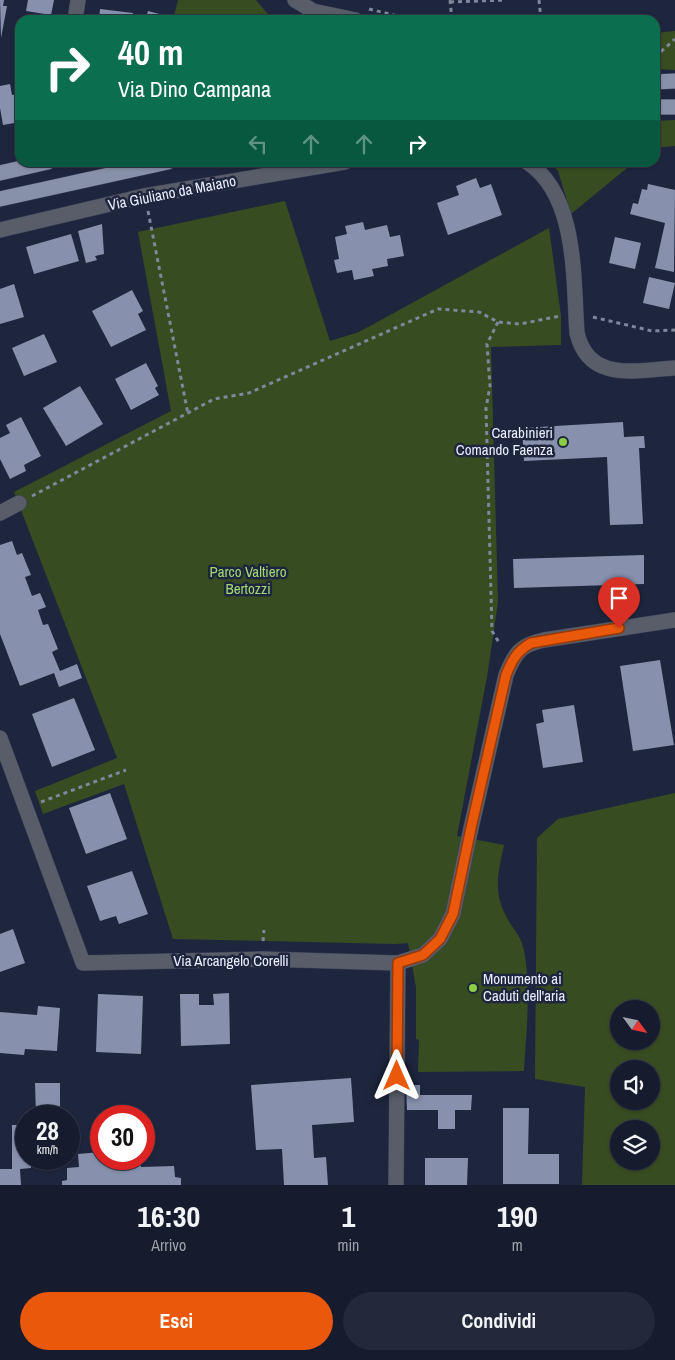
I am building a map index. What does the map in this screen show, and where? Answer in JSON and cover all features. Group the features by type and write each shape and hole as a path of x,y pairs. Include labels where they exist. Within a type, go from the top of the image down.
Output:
{"main road":[{"path":"660,82 675,81"},
{"path":"660,107 675,107"},
{"path":"0,173 26,167"},
{"path":"0,199 145,167"}],"street":[{"path":"76,15 78,0"},
{"path":"295,0 358,13"},
{"name":"Via Giuliano da Maiano","path":"0,230 144,196 315,167"},
{"path":"533,167 547,182 566,220 577,333 585,353 604,369 616,371 675,368"},
{"path":"0,512 19,503"},
{"path":"396,1185 396,1001 398,963 423,955 440,939 453,914 506,675 512,661 519,650 531,643 675,620"},
{"name":"Via Arcangelo Corelli","path":"0,738 83,963 262,959 398,963"}],"path":[{"path":"451,15 450,1 506,0"},
{"path":"539,0 540,15"},
{"path":"358,13 374,15"},
{"path":"660,52 675,39"},
{"path":"147,207 188,414"},
{"path":"19,503 214,399 249,393 438,309 479,312 498,322 520,324 561,316"},
{"path":"590,316 652,331 675,330"},
{"path":"498,322 487,344 490,386 486,408 492,631 500,644"},
{"path":"26,808 126,770"},
{"path":"263,942 264,930"}],"green space":[{"path":"178,0 256,0 270,15 174,15"},
{"path":"675,31 675,70 660,69 660,32"},
{"path":"675,120 675,146 660,148 660,121"},
{"path":"554,167 628,167 571,214 558,171"},
{"name":"Parco Valtiero Bertozzi","path":"285,201 330,341 359,332 549,228 561,316 561,345 491,347 498,602 487,677 457,836 504,845 498,879 499,895 504,912 522,942 527,970 528,1013 524,1071 418,1072 419,1040 416,1039 416,987 408,943 173,939 124,784 43,814 35,791 117,758 14,492 171,411 138,232"},
{"path":"675,793 675,1185 582,1185 585,1087 535,1079 537,838 558,819"}],"building":[{"path":"0,0 4,0 3,6 7,6 1,38"},
{"path":"28,0 54,0 51,15 26,11"},
{"path":"100,9 133,13 133,15 99,15"},
{"path":"148,11 163,15 147,15"},
{"path":"10,84 12,95 15,95 15,123 3,125 0,108 0,86"},
{"path":"476,178 480,188 491,184 502,215 448,235 437,203 459,195 456,186"},
{"path":"648,184 675,190 674,272 655,268 665,223 630,214 633,203 638,204 642,189 647,190"},
{"path":"363,222 365,230 387,225 390,237 400,235 404,256 387,259 388,266 372,269 374,276 354,280 352,270 337,273 334,260 339,259 335,237 347,234 345,226"},
{"path":"102,224 104,254 95,256 97,260 86,263 78,231"},
{"path":"71,234 79,261 34,274 26,247"},
{"path":"615,237 641,243 635,269 609,263"},
{"path":"649,277 675,283 669,309 643,303"},
{"path":"14,284 24,317 0,324 0,289"},
{"path":"132,290 143,311 138,314 146,330 111,347 92,311"},
{"path":"44,334 57,362 24,376 12,348"},
{"path":"146,363 158,386 155,388 159,395 131,410 115,379"},
{"path":"80,386 103,424 66,446 43,408"},
{"path":"21,417 41,456 24,465 26,471 10,479 0,459 0,438 10,433 6,425"},
{"path":"623,422 624,437 644,436 645,448 639,448 643,524 610,525 607,457 524,461 522,428"},
{"path":"12,541 17,555 22,553 31,575 25,577 32,596 40,593 46,607 38,610 43,625 48,624 58,649 52,652 60,671 77,664 82,678 59,687 54,673 20,686 0,634 0,545"},
{"path":"644,555 644,584 514,588 513,559"},
{"path":"660,660 674,745 633,751 620,666"},
{"path":"74,698 95,750 52,767 32,714"},
{"path":"574,705 583,762 543,768 536,724 544,722 542,710"},
{"path":"110,793 127,839 86,854 69,808"},
{"path":"132,871 148,914 119,924 116,916 100,921 87,886"},
{"path":"13,929 25,963 0,972 0,934"},
{"path":"229,993 230,1044 181,1046 180,994 199,994 199,1005 214,1005 213,994"},
{"path":"98,994 143,996 141,1054 96,1052"},
{"path":"38,1006 60,1008 57,1051 25,1049 24,1055 0,1053 0,1012 37,1015"},
{"path":"351,1078 354,1122 312,1125 314,1158 326,1157 328,1185 284,1185 282,1149 256,1150 251,1085"},
{"path":"35,1083 60,1083 60,1105 36,1105"},
{"path":"406,1085 420,1085 420,1095 472,1095 471,1110 455,1110 455,1129 438,1129 438,1110 407,1110"},
{"path":"503,1108 529,1108 528,1154 559,1154 559,1184 503,1184"},
{"path":"12,1125 15,1125 15,1170 20,1170 21,1185 0,1185 0,1169 12,1169"},
{"path":"90,1153 90,1170 155,1170 155,1167 174,1166 175,1177 181,1178 181,1185 62,1185 62,1181 67,1180 67,1170 80,1170 80,1154"},
{"path":"425,1158 468,1158 467,1185 425,1185"}],"place":[{"name":"Carabinieri Comando Faenza","path":"563,442"},
{"name":"Monumento ai Caduti dell'aria","path":"473,988"}],"route":[{"path":"397,1076 396,1001 398,963 423,955 440,939 453,914 506,675 512,661 519,650 531,643 619,628"}]}
